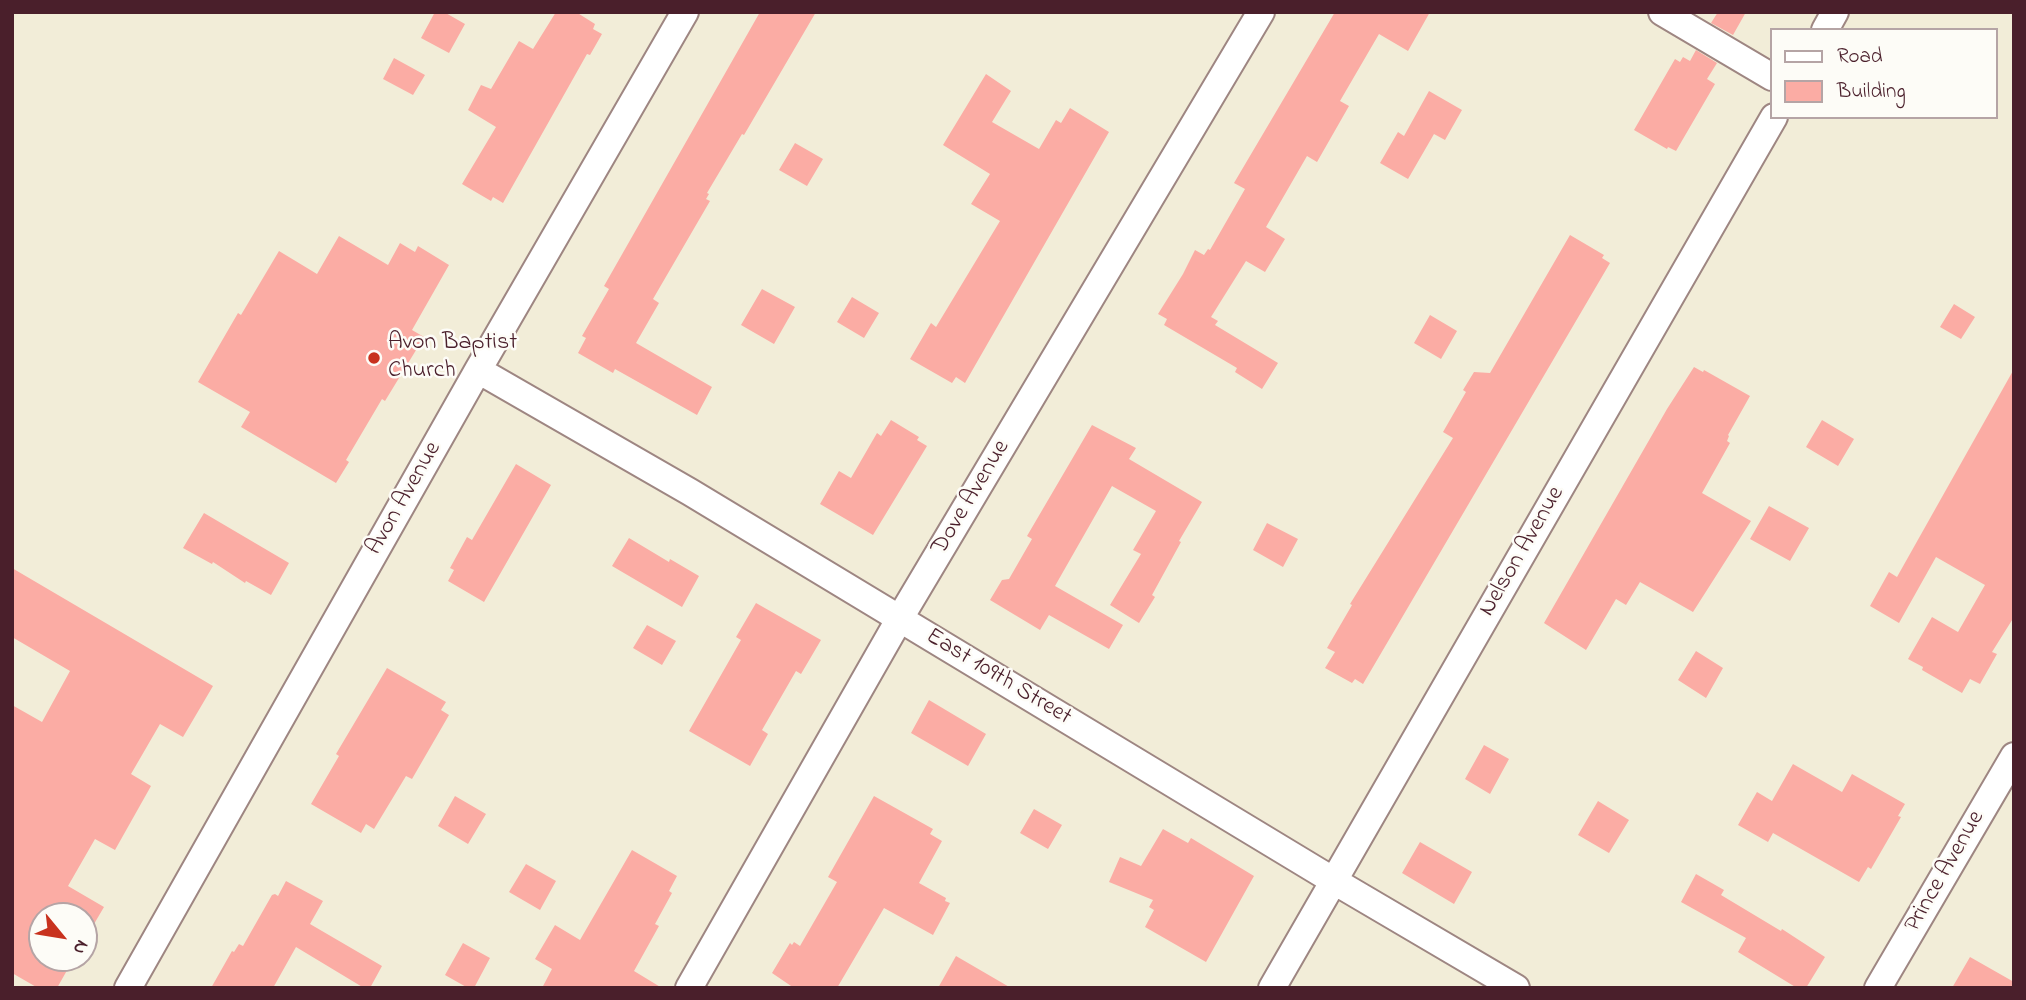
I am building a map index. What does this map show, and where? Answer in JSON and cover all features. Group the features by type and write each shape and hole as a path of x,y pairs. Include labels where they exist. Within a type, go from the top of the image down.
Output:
{"street":[{"name":"Avon Avenue","path":"128,988 478,370 685,12"},
{"name":"Dove Avenue","path":"690,988 900,618 1261,12"},
{"path":"1661,12 1770,76"},
{"path":"1826,28 1835,12"},
{"name":"Nelson Avenue","path":"1272,988 1773,119"},
{"name":"East 109th Street","path":"478,370 691,492 1516,988"},
{"name":"Prince Avenue","path":"1878,988 2014,756"}],"building":[{"path":"435,12 444,12 465,24 449,53 421,38"},
{"path":"556,12 576,12 595,24 593,29 602,34 590,55 587,54 503,203 493,197 491,201 462,184 496,127 468,110 481,85 491,89 519,41 533,49"},
{"path":"760,12 816,12 707,193 709,194 706,199 710,201 653,299 659,303 636,343 712,387 697,415 615,369 613,373 578,353 586,338 582,336 609,289 604,286"},
{"path":"1335,12 1430,12 1408,51 1379,34 1340,101 1349,106 1317,162 1307,156 1266,227 1285,239 1265,272 1246,261 1211,317 1218,321 1215,325 1278,363 1262,389 1235,372 1237,368 1164,325 1167,319 1158,314 1195,250 1204,255 1210,250 1245,189 1234,183"},
{"path":"1718,12 1746,12 1733,35 1711,23"},
{"path":"1696,50 1717,63 1707,79 1715,84 1676,151 1668,147 1667,149 1634,130 1675,59 1680,62 1683,57 1690,61"},
{"path":"394,58 425,75 413,95 383,79"},
{"path":"986,74 1011,91 992,122 1039,149 1056,120 1061,123 1070,108 1109,132 965,383 956,377 952,383 910,359 931,323 936,327 1000,221 971,204 990,174 943,145"},
{"path":"1429,91 1462,110 1445,140 1434,134 1408,179 1380,163 1398,132 1404,136"},
{"path":"795,143 823,159 807,186 779,170"},
{"path":"1570,235 1604,255 1602,258 1610,263 1363,684 1355,679 1352,683 1325,668 1335,652 1327,648 1352,605 1350,604 1453,438 1443,432 1466,392 1463,390 1474,372 1490,373"},
{"path":"339,236 388,265 400,243 415,252 418,246 449,265 412,330 424,337 385,401 382,399 346,460 349,462 336,483 241,427 250,412 198,382 238,313 241,315 279,251 317,274"},
{"path":"762,289 795,307 774,344 741,325"},
{"path":"852,297 879,313 864,338 837,322"},
{"path":"1954,304 1975,317 1961,339 1940,327"},
{"path":"1430,315 1457,331 1441,359 1414,343"},
{"path":"1694,367 1750,396 1728,435 1727,441 1730,443 1702,493 1751,521 1693,612 1640,582 1626,605 1616,599 1586,650 1544,623"},
{"path":"2014,369 2014,617 1992,652 1997,654 1980,684 1970,679 1962,693 1908,659 1932,617 1958,632 1985,585 1936,557 1899,623 1870,606 1889,572 1897,577"},
{"path":"891,420 919,437 917,440 927,446 873,535 820,504 839,471 851,478 877,433 881,436"},
{"path":"1822,420 1854,439 1838,466 1806,447"},
{"path":"1092,425 1136,448 1129,459 1202,502 1179,541 1181,542 1152,595 1155,597 1139,623 1110,605 1141,554 1133,550 1156,511 1112,486 1055,586 1123,625 1109,649 1049,615 1040,630 990,600 1002,580 1009,579 1032,539 1027,536"},
{"path":"516,464 551,485 484,602 448,581 454,570 450,568 467,537 472,540"},
{"path":"1769,506 1809,528 1790,561 1750,539"},
{"path":"204,513 289,563 271,595 183,548"},
{"path":"1267,523 1298,539 1283,567 1253,550"},
{"path":"629,538 699,576 682,607 612,566"},
{"path":"12,568 213,686 183,737 160,724 131,774 151,786 115,850 95,839 68,886 95,902 28,902 28,972 66,972 57,988 38,988 12,973 12,705 42,722 70,671 12,637"},
{"path":"756,603 821,640 801,674 796,671 762,730 768,734 750,766 689,731 741,640 736,637"},
{"path":"647,625 676,641 662,665 633,648"},
{"path":"1696,651 1723,668 1706,698 1678,680"},
{"path":"387,668 446,702 441,710 449,715 412,779 406,776 374,829 366,824 361,833 311,804 339,756 336,754"},
{"path":"929,700 986,734 968,766 911,733"},
{"path":"1484,745 1509,759 1490,794 1465,779"},
{"path":"1793,764 1842,792 1852,774 1905,804 1898,816 1901,817 1871,869 1868,867 1859,882 1773,833 1768,842 1738,825 1757,792 1772,801"},
{"path":"455,796 486,814 468,844 438,826"},
{"path":"874,796 933,829 930,834 942,841 919,883 950,903 933,935 884,908 837,988 794,988 772,973 790,943 792,945 794,942 800,946 837,882 828,877"},
{"path":"1598,801 1629,820 1609,853 1578,835"},
{"path":"1034,809 1062,825 1048,849 1020,833"},
{"path":"1163,829 1188,843 1191,838 1254,876 1206,962 1145,927 1154,910 1149,907 1153,900 1109,882 1120,857 1141,866"},
{"path":"1420,842 1472,872 1454,904 1402,873"},
{"path":"632,850 677,876 669,891 672,893 655,924 659,926 634,971 662,988 542,988 552,969 535,959 555,925 580,940"},
{"path":"526,864 556,881 540,910 509,892"},
{"path":"1696,874 1724,890 1721,895 1825,957 1806,988 1797,988 1738,952 1746,938 1681,902"},
{"path":"286,881 323,901 310,924 382,966 370,988 364,988 296,947 273,988 211,988 232,951 234,952 239,944 243,946 272,895 278,896"},
{"path":"98,904 104,907 98,917"},
{"path":"463,943 490,958 474,988 468,988 445,975"},
{"path":"956,956 1011,988 938,988"},
{"path":"1970,957 2014,982 2014,988 1952,988"}],"place":[{"name":"Avon Baptist Church","path":"374,358"}]}
